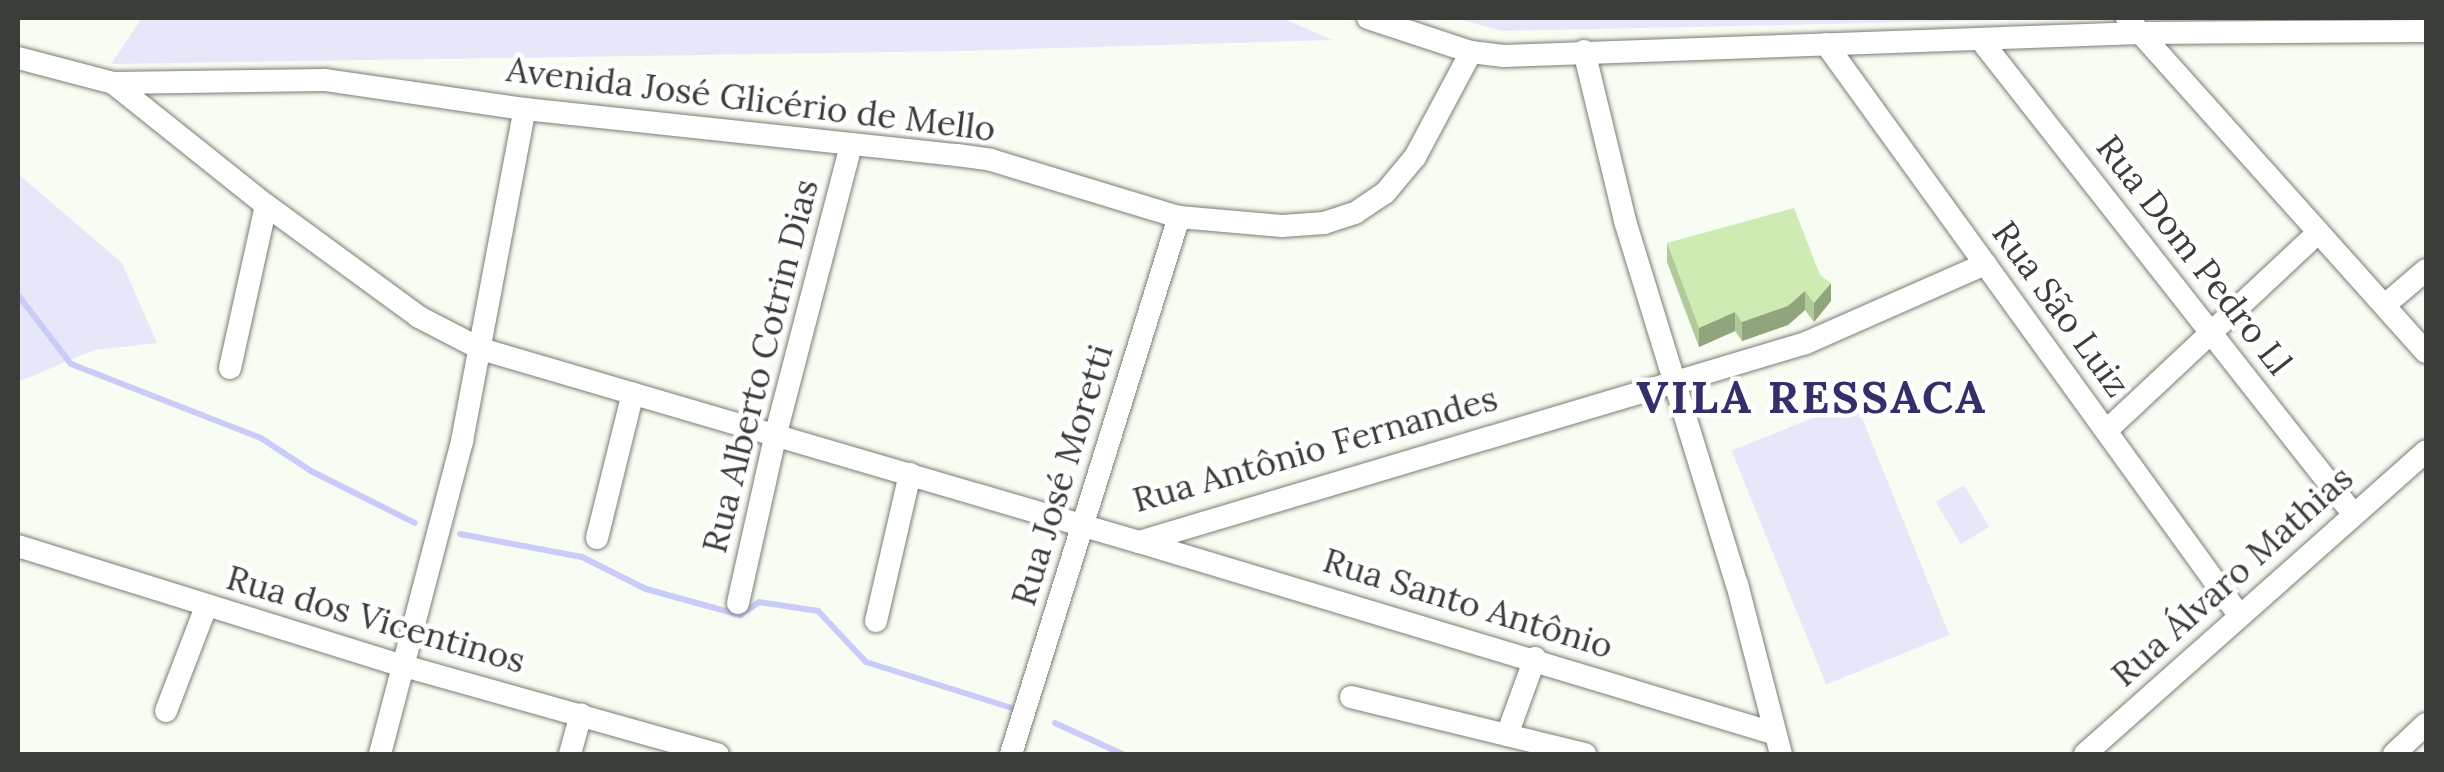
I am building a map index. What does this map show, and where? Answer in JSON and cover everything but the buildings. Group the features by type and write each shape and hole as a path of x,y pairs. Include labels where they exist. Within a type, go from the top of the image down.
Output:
{"street":[{"path":"1368,18 1472,52 1504,56 1584,50 1980,39 2134,25 2426,32"},
{"path":"2134,25 2426,352"},
{"name":"Rua Dom Pedro Ll","path":"1980,39 2354,514"},
{"name":"Rua São Luiz","path":"1826,44 2239,614"},
{"path":"1584,50 1625,221 1737,584 1778,744"},
{"name":"Avenida José Glicério de Mello","path":"114,82 324,80 525,108 991,160 1180,217 1282,226 1324,223 1355,213 1385,192 1415,157 1472,52"},
{"path":"18,58 114,82"},
{"name":"Rua Antônio Fernandes","path":"114,82 266,205 418,317 481,350 1140,542 1832,334 1985,264"},
{"path":"380,754 462,441 525,108"},
{"name":"Rua Alberto Cotrin Dias","path":"738,603 775,436 852,146"},
{"path":"230,368 266,205"},
{"name":"Rua José Moretti","path":"1011,754 1180,217"},
{"path":"2106,431 2319,232"},
{"path":"2384,305 2426,270"},
{"path":"597,538 633,394"},
{"name":"Rua Álvaro Mathias","path":"2086,754 2426,450"},
{"path":"876,621 910,474"},
{"name":"Rua Santo Antônio","path":"1140,542 1536,658 1778,744"},
{"name":"Rua dos Vicentinos","path":"18,546 404,666 718,754"},
{"path":"166,710 206,606"},
{"path":"1506,735 1536,658"},
{"path":"1351,697 1585,754"},
{"path":"570,754 581,714"},
{"path":"2394,754 2426,724"}],"shaded area":[{"path":"142,18 1282,18 1332,40 956,51 111,64"},
{"path":"1455,18 2096,18 1502,31"},
{"path":"18,174 122,263 157,343 94,350 18,382"},
{"path":"1855,401 1949,635 1826,684 1732,451"},
{"path":"1964,485 1989,527 1961,544 1936,502"}],"waterway":[{"path":"18,295 71,364 261,438 311,471 415,523"},
{"path":"460,534 582,557 646,589 740,615 759,602 818,611 866,662 1012,708"},
{"path":"1055,723 1122,754"}],"district":[{"name":"VILA RESSACA","path":"1812,397"}]}
